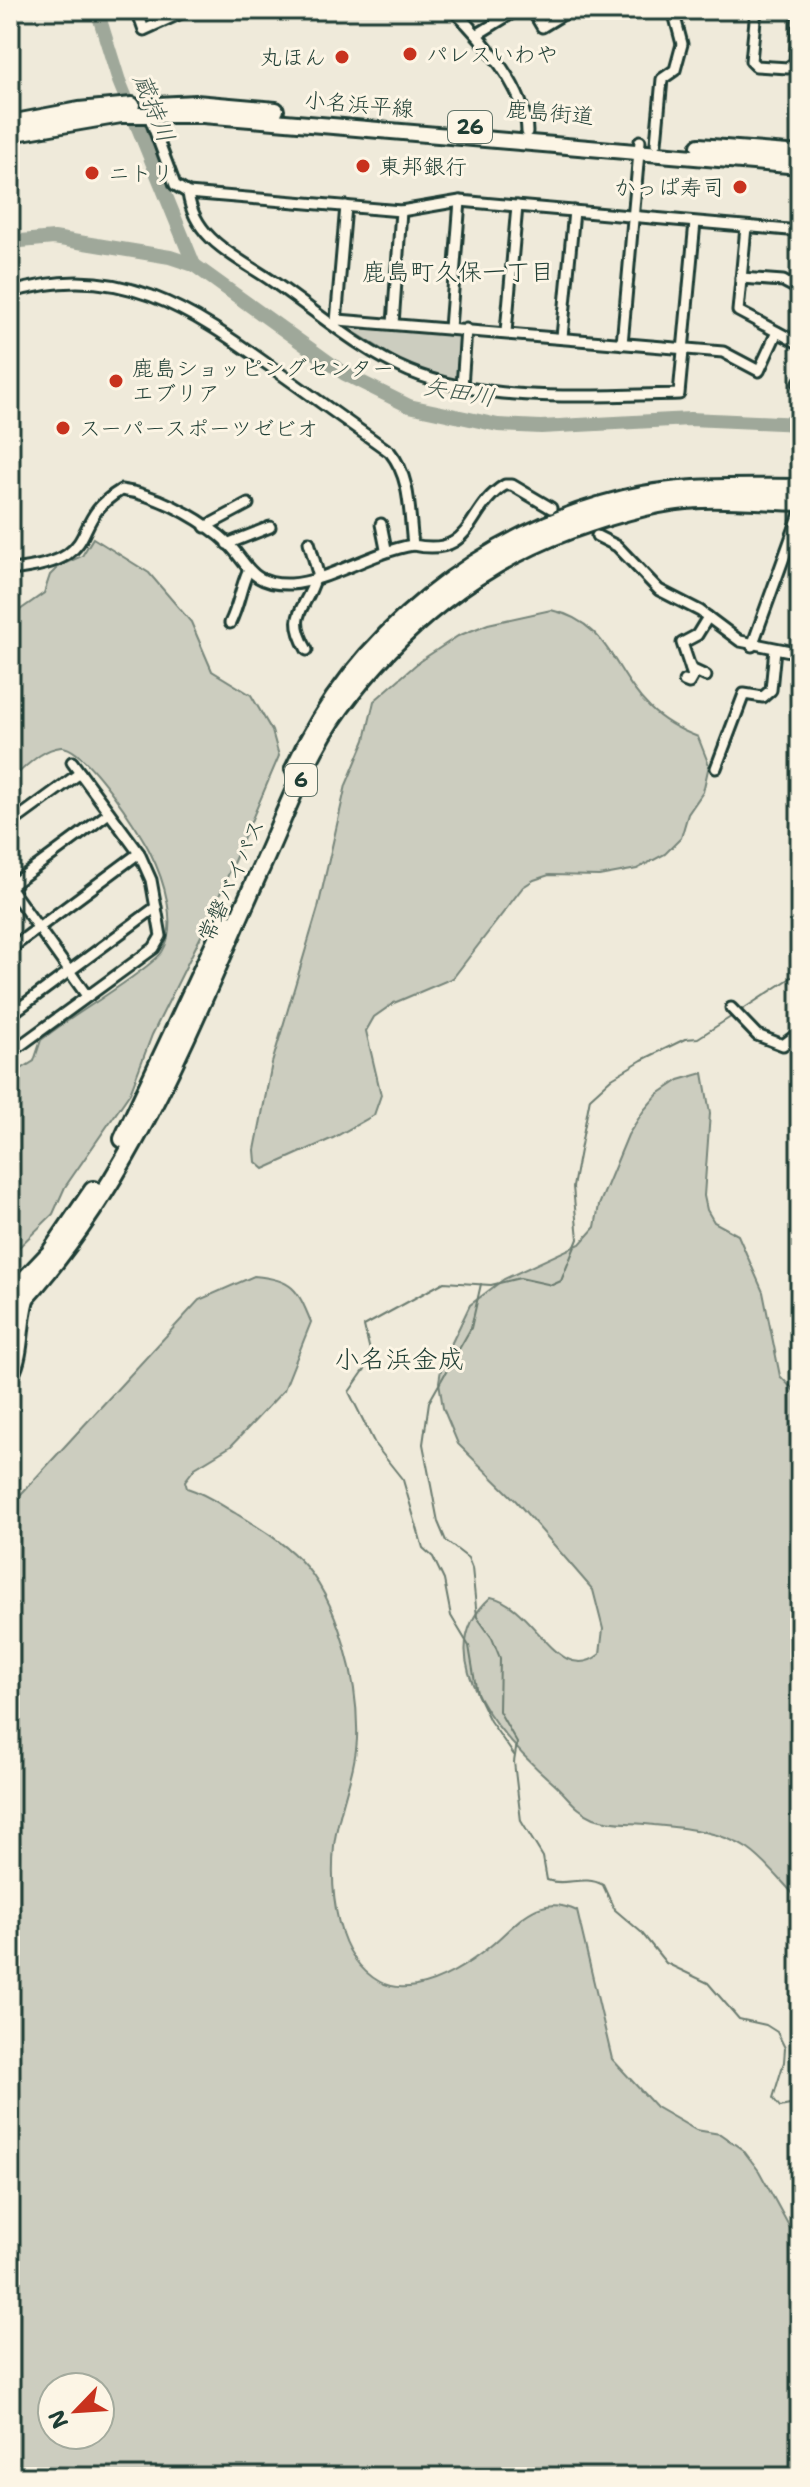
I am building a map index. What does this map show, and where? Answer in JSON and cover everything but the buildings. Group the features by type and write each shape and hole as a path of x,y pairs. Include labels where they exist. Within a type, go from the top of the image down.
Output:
{"highway":[{"name":"常磐バイパス","path":"10,1314 15,1294 50,1253 139,1111 298,761 325,710 387,635 432,593 477,561 506,544 583,513 624,499 698,488 800,488"},
{"name":"常磐バイパス","path":"15,1294 59,1261 152,1111 305,771 339,710 403,635 484,571 511,554 587,524 699,499 800,502"},
{"path":"12,1360 17,1325 15,1294"}],"main road":[{"name":"鹿島街道","path":"143,111 196,103 527,132 640,146 656,143 800,154"},
{"name":"小名浜平線","path":"10,134 120,110 640,146 800,166"},
{"name":"26","path":"10,123 120,110"}],"street":[{"path":"137,10 144,30 188,10"},
{"path":"453,10 478,34 523,109 527,132"},
{"path":"478,34 517,10"},
{"path":"532,10 542,27 570,10"},
{"path":"656,143 662,79 675,70 682,44 673,10"},
{"path":"756,10 751,61 756,66 788,68 795,62 798,10"},
{"path":"143,111 175,185 188,193 401,211 460,201 800,231"},
{"path":"622,344 640,146"},
{"path":"188,193 203,235 407,370 462,387 585,395 679,394 695,222"},
{"path":"450,328 460,201"},
{"path":"336,322 346,206"},
{"path":"506,332 517,206"},
{"path":"393,324 401,211"},
{"path":"562,337 574,211"},
{"path":"746,227 738,311 800,344"},
{"path":"741,278 783,281 800,290"},
{"path":"10,293 59,282 107,282 179,306 221,329 390,452 402,466 406,481 413,545"},
{"path":"336,322 506,332 723,352 759,371 777,332"},
{"path":"462,387 466,329"},
{"path":"10,570 51,564 72,553 103,503 121,490 139,492 205,527 227,544 248,571 277,583 317,578 386,549 413,545 433,549 459,539 497,490 505,485 512,485 551,508"},
{"path":"205,527 248,504"},
{"path":"752,646 800,513"},
{"path":"381,524 386,549"},
{"path":"227,544 270,527"},
{"path":"597,536 617,546 659,590 677,597 752,646 800,653"},
{"path":"307,650 297,632 297,615 317,578 309,542"},
{"path":"230,623 241,601 241,588 248,571"},
{"path":"684,681 693,680 682,643 697,635 708,617"},
{"path":"716,768 744,694 763,697 771,690 775,649"},
{"path":"691,669 706,676"},
{"path":"10,1053 154,948 161,936 151,880 139,853 72,762"},
{"path":"10,824 80,773"},
{"path":"87,996 10,887 109,813"},
{"path":"10,949 139,853"},
{"path":"10,1015 156,907"},
{"path":"731,1008 757,1035 783,1045 800,1032"}],"shaded area":[{"path":"348,323 459,333 456,383 410,367 346,327"},
{"path":"93,538 149,573 191,622 212,671 251,695 272,731 279,756 208,922 152,1035 130,1093 65,1187 53,1214 10,1256 10,1076 34,1061 41,1040 155,959 162,952 169,929 164,888 150,852 124,809 83,760 71,750 54,748 10,780 10,617 44,593 50,575 59,566 82,556"},
{"path":"551,610 571,616 586,626 598,637 650,708 672,725 698,737 709,765 703,792 688,814 681,838 665,854 637,869 599,876 549,875 523,887 453,978 394,1003 374,1017 366,1031 381,1095 374,1115 333,1138 264,1169 256,1162 255,1150 272,1063 318,908 346,785 365,740 374,701 420,661 458,636 488,624"},
{"path":"703,1073 710,1113 704,1196 707,1210 714,1222 738,1235 763,1292 780,1376 800,1397 800,1901 755,1854 726,1838 690,1829 609,1822 582,1811 514,1745 495,1722 479,1697 469,1671 466,1645 472,1620 491,1597 506,1603 520,1614 558,1653 571,1661 585,1662 600,1654 603,1629 593,1590 516,1501 458,1444 443,1408 439,1382 442,1363 470,1305 504,1279 580,1244 595,1227 599,1205 628,1135 644,1110 658,1094 679,1080"},
{"path":"254,1276 285,1283 297,1294 311,1322 284,1390 231,1446 195,1468 185,1481 187,1488 244,1518 299,1559 325,1596 344,1643 357,1717 356,1752 336,1833 333,1864 335,1903 345,1940 353,1957 380,1982 411,1987 458,1969 486,1950 522,1918 541,1907 564,1906 577,1911 612,2059 656,2107 696,2130 720,2134 743,2150 759,2171 800,2246 800,2477 10,2477 10,1506 199,1300"}],"waterway":[{"name":"蔵持川","path":"97,10 119,81 194,265"},
{"name":"矢田川","path":"10,242 54,238 170,257 194,265 345,374 409,406 498,425 541,427 690,419 800,424"},
{"path":"740,1011 800,972"},
{"path":"514,1755 490,1721 477,1694 469,1646 451,1616 444,1580 433,1557 423,1548 403,1480 376,1446 349,1392 372,1359 364,1326 444,1282 491,1285 520,1278 552,1285 561,1281 578,1239 573,1187 590,1098 612,1078 642,1060 685,1039 698,1038 734,1015"},
{"path":"481,1284 471,1328 429,1402 423,1444 438,1522 446,1541 468,1558 472,1568 477,1617 492,1638 500,1658 499,1711 517,1743 514,1762 521,1821 543,1857 547,1880 589,1881 603,1885 614,1909 641,1932 666,1963 708,1983 739,2019 766,2025 777,2032 785,2048 773,2098 780,2107 800,2103"}],"place":[{"name":"パレスいわや","path":"410,54"},
{"name":"丸ほん","path":"342,57"},
{"name":"東邦銀行","path":"363,166"},
{"name":"ニトリ","path":"92,173"},
{"name":"かっぱ寿司","path":"740,187"},
{"name":"鹿島ショッピングセンター エブリア","path":"116,381"},
{"name":"スーパースポーツゼビオ","path":"63,428"}],"district":[{"name":"鹿島町久保一丁目","path":"458,272"},
{"name":"小名浜金成","path":"399,1359"}]}
